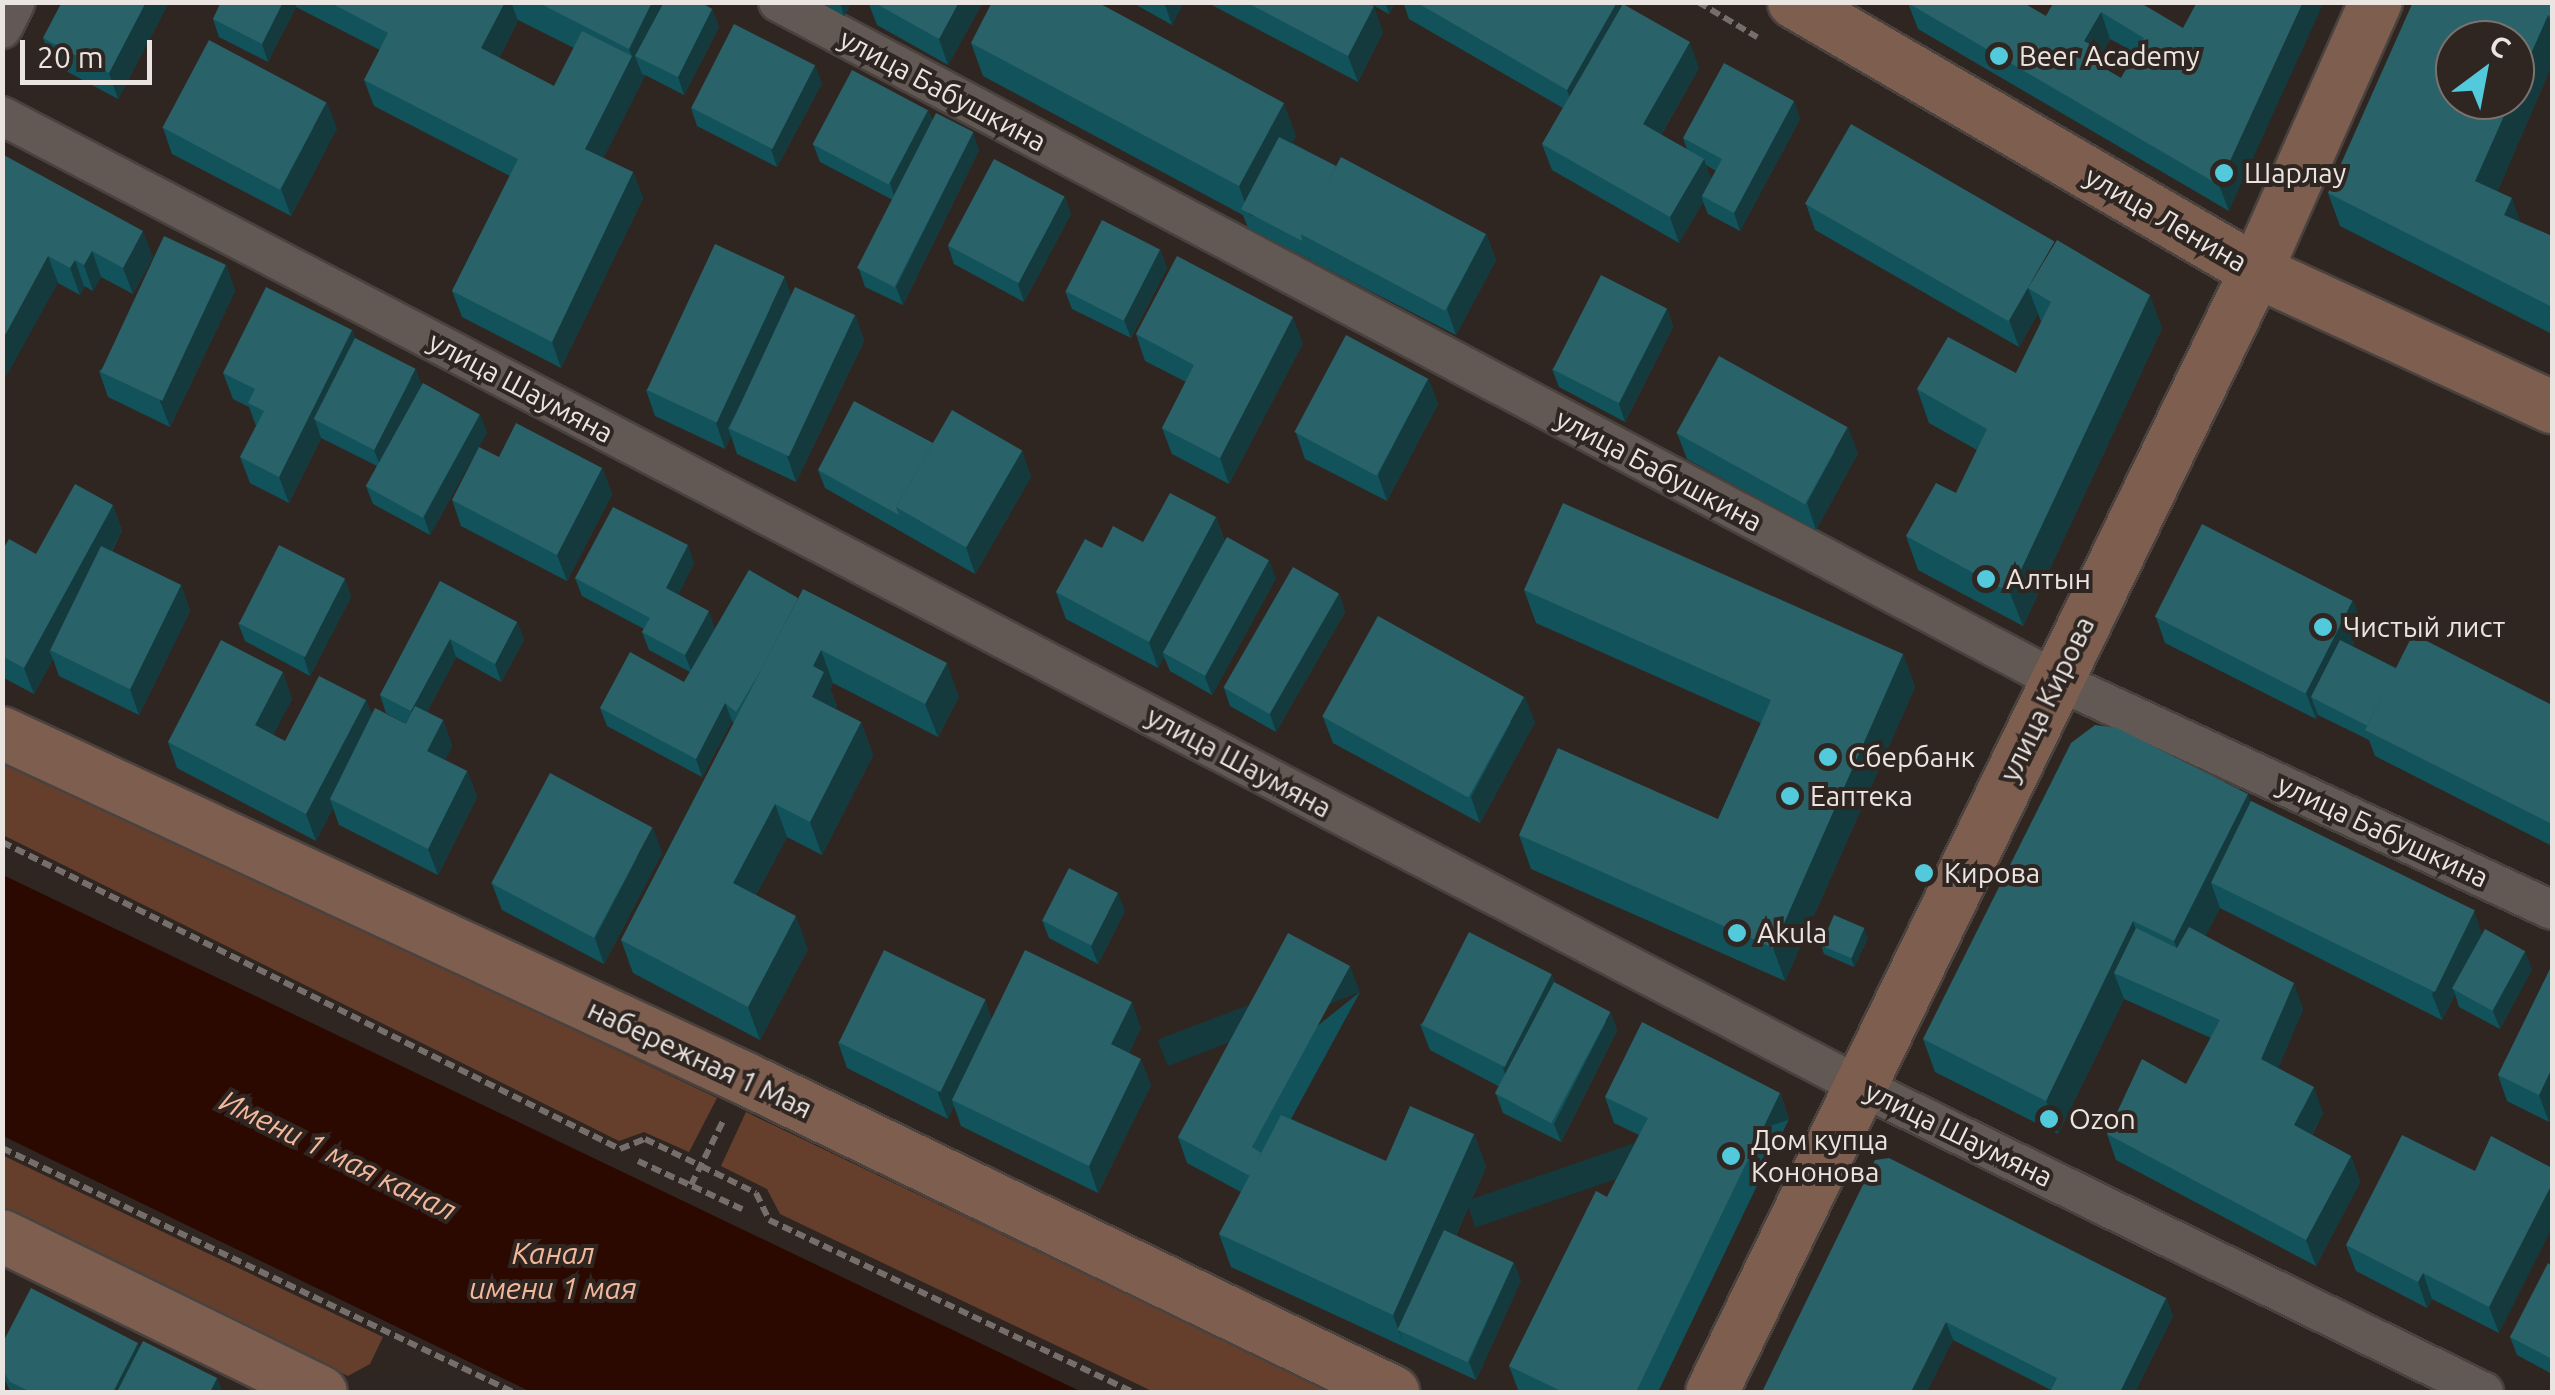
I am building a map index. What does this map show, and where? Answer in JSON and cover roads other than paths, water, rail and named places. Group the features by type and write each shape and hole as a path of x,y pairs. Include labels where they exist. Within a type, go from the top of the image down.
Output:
{"main road":[{"name":"улица Ленина","path":"1794,2 2256,271 2552,407"},
{"name":"улица Кирова","path":"1712,1392 2256,271 2376,2"},
{"name":"набережная 1 Мая","path":"2,732 746,1080 1393,1392"},
{"path":"2,1236 321,1392"}],"street":[{"path":"2,29 16,2"},
{"name":"улица Бабушкина","path":"778,2 2056,680 2552,910"},
{"name":"улица Шаумяна","path":"2,116 1860,1086 2484,1392"}],"water":[{"name":"Канал имени 1 мая","path":"2,875 1082,1392 531,1392 3,1136"}],"place":[{"name":"Beer Academy","path":"1999,56"},
{"name":"Шарлау","path":"2224,173"},
{"name":"Алтын","path":"1986,579"},
{"name":"Чистый лист","path":"2323,627"},
{"name":"Сбербанк","path":"1828,757"},
{"name":"Еаптека","path":"1790,796"},
{"name":"Кирова","path":"1924,873"},
{"name":"Akula","path":"1737,933"},
{"name":"Ozon","path":"2049,1119"},
{"name":"Дом купца Кононова","path":"1731,1156"}],"water label":[{"name":"Имени 1 мая канал","path":"338,1155"}]}
